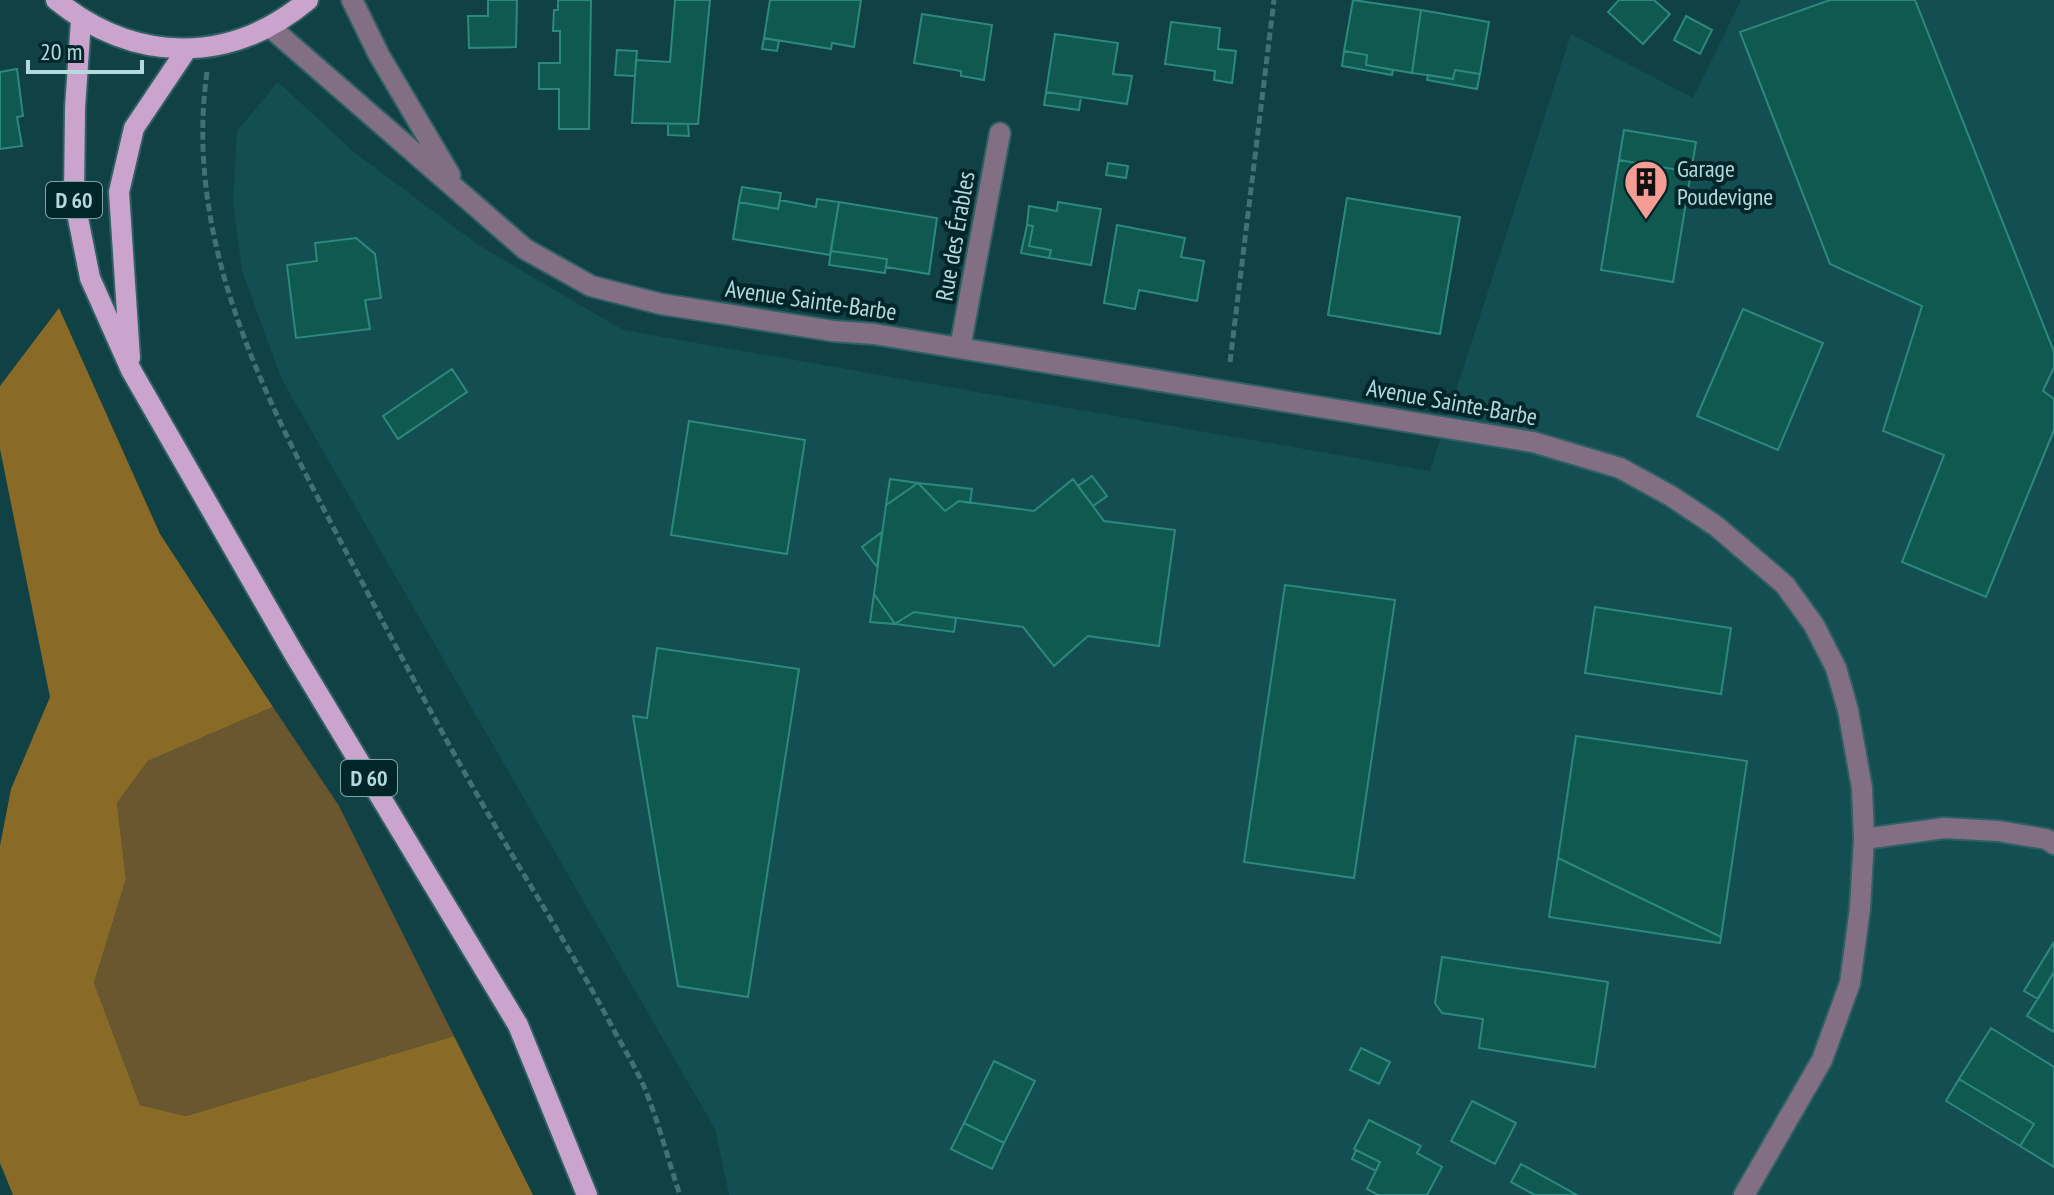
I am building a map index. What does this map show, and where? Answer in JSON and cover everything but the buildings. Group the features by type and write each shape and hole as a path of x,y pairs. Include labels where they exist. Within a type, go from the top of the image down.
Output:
{"main road":[{"path":"56,0 81,20 132,43 187,49 241,39 270,27 308,0"},
{"name":"D 60","path":"81,20 75,108 74,198 90,278 131,370 293,652 518,1025 587,1195"},
{"name":"D 60","path":"131,370 119,192 134,128 187,49"}],"street":[{"name":"Avenue Sainte-Barbe","path":"352,0 379,55 458,189"},
{"name":"Avenue Sainte-Barbe","path":"270,27 525,249 591,286 661,304 960,348 1533,442 1620,468 1671,496 1716,526 1785,585 1814,625 1836,668 1848,710 1862,788 1864,839 1860,908 1850,983 1822,1060 1744,1195"},
{"name":"Rue des Érables","path":"960,348 1000,133"},
{"path":"1864,839 1944,828 1998,831 2046,839 2054,844"}],"path":[{"path":"1227,391 1274,0"},
{"path":"211,46 205,92 204,161 208,203 221,271 247,347 309,484 389,635 473,790 570,951 644,1087 680,1195"}],"shaded area":[{"path":"1741,0 2054,0 2054,1195 729,1195 715,1129 282,380 242,271 233,202 237,131 278,82 354,152 480,246 623,330 1430,471 1571,34 1693,98"},
{"path":"59,308 160,534 273,707 148,761 117,803 126,879 94,983 140,1105 186,1116 454,1036 533,1195 13,1195 0,1163 0,846 11,789 50,697 0,449 0,386"},
{"path":"273,707 339,806 454,1036 186,1116 140,1105 94,983 126,879 117,803 148,761"}],"place":[{"name":"Garage Poudevigne","path":"1646,221"}]}
